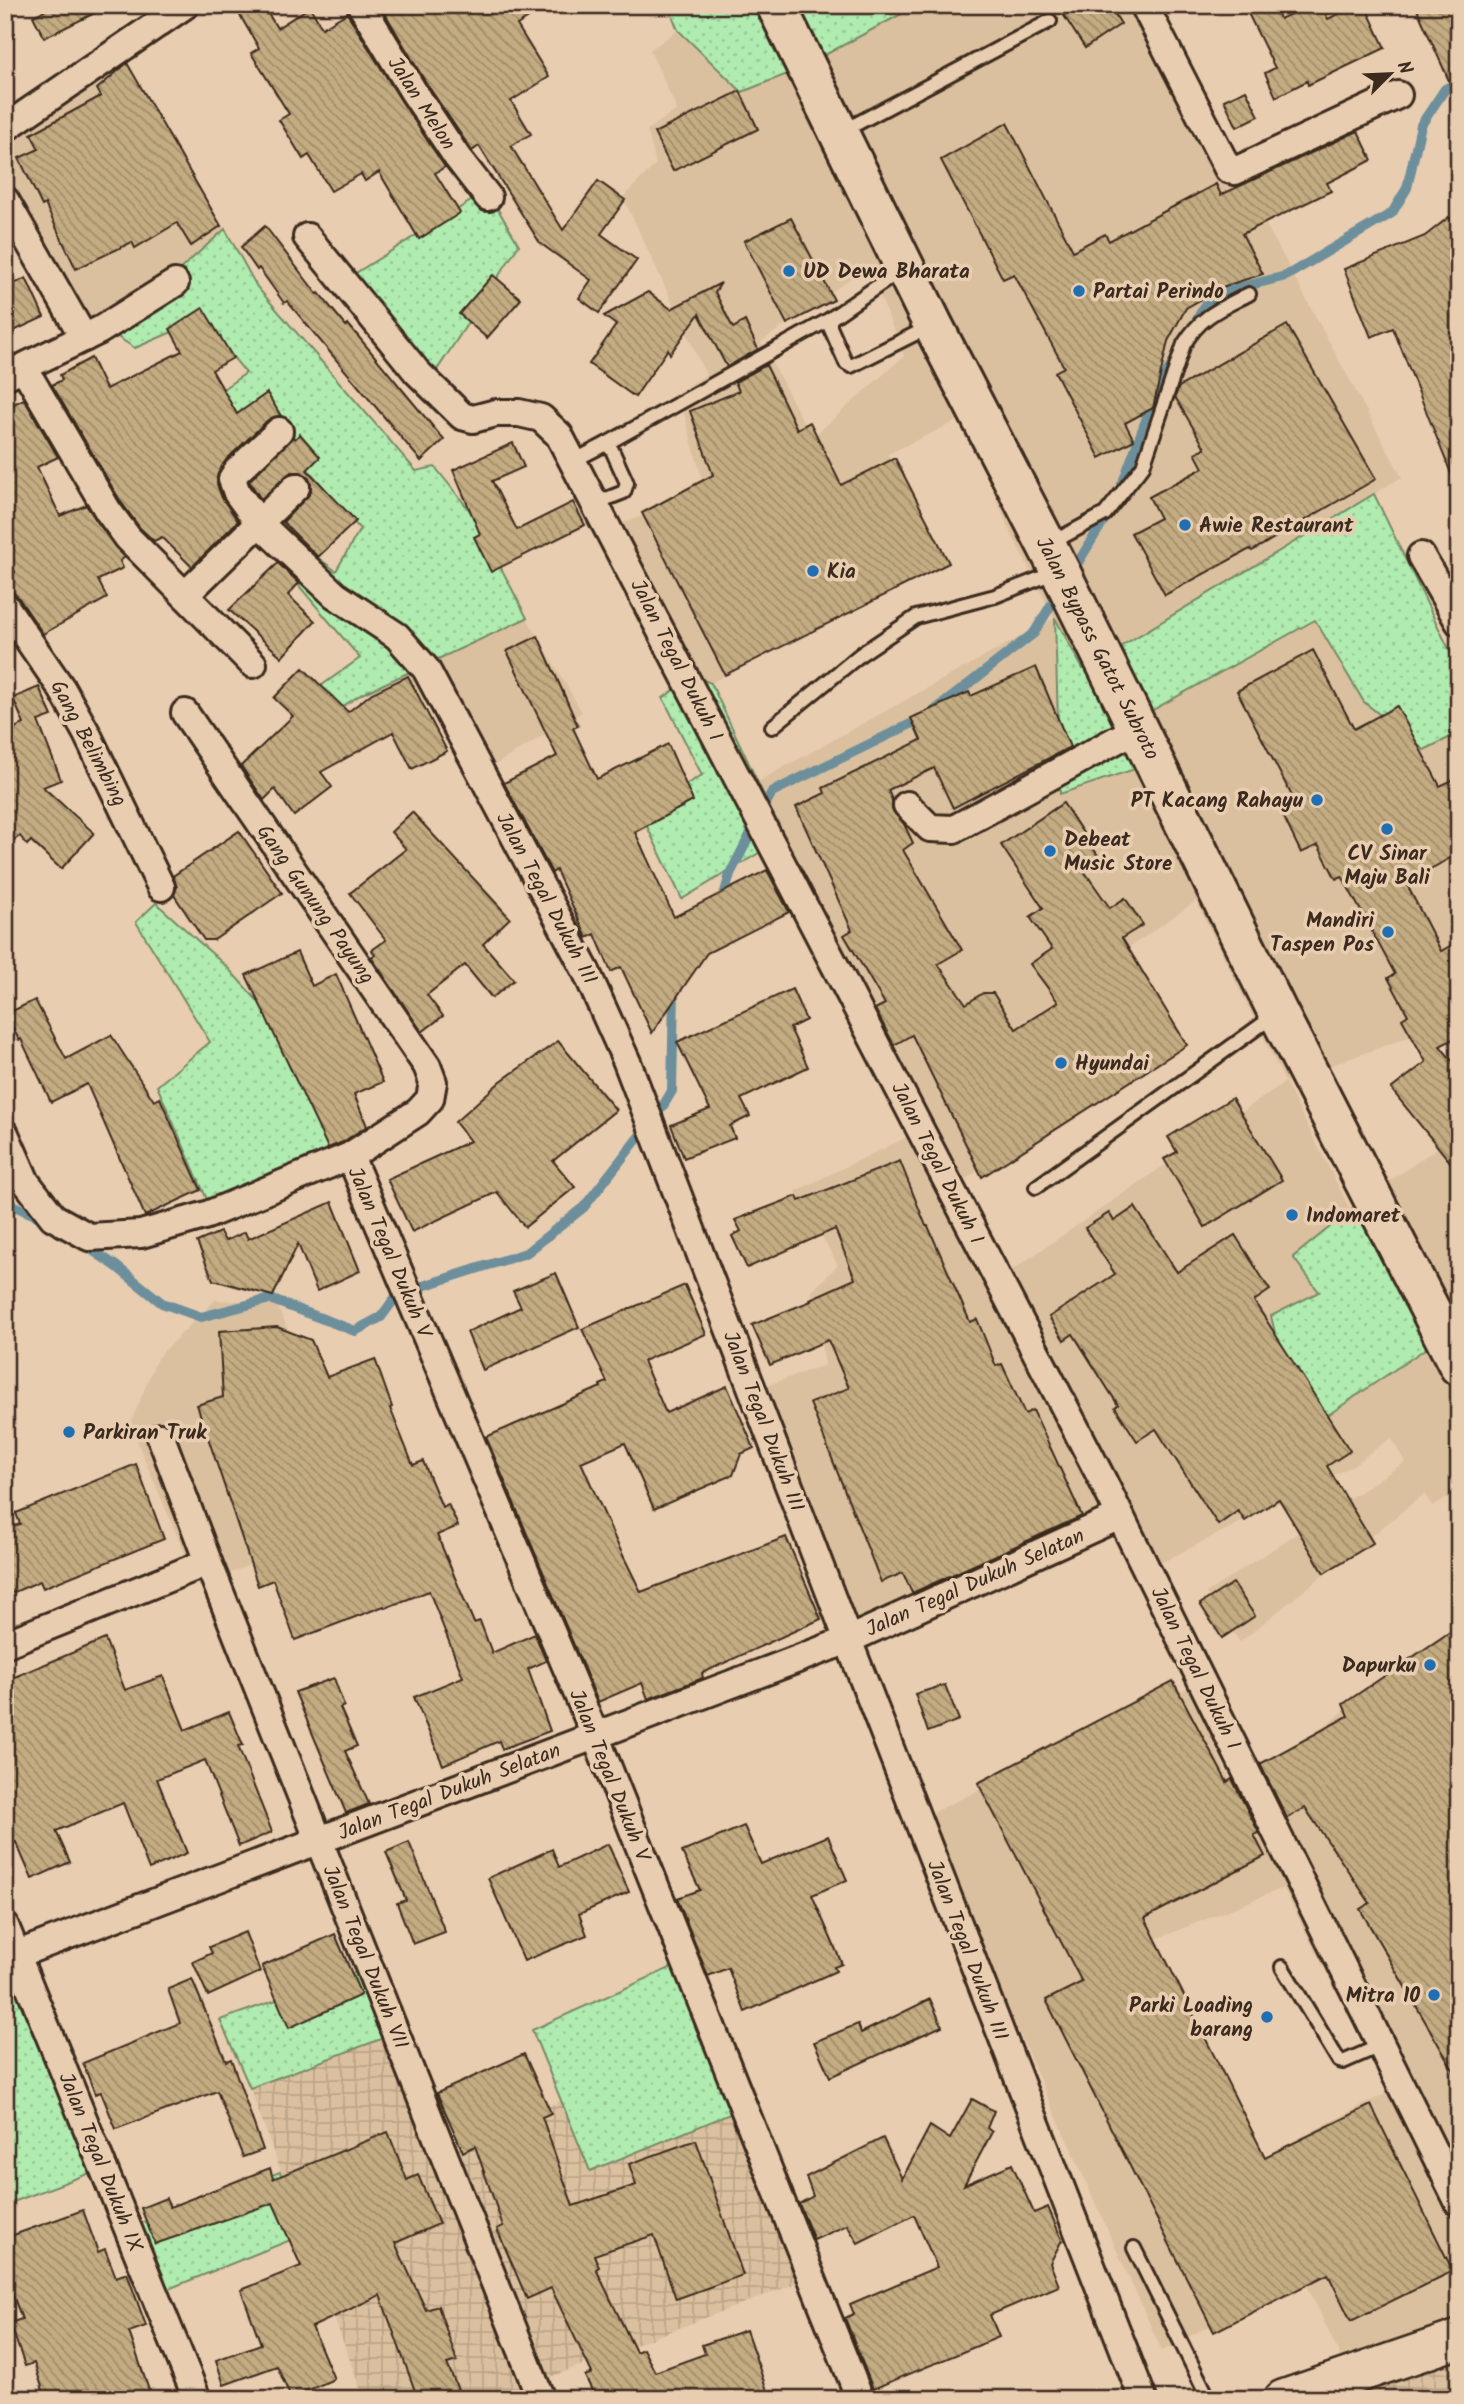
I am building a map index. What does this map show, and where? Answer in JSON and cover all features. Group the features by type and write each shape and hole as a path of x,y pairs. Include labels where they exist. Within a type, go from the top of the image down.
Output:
{"main road":[{"name":"Jalan Bypass Gatot Subroto","path":"776,5 933,325 1054,558 1278,1013 1459,1366"}],"street":[{"path":"5,128 185,5"},
{"name":"Jalan Melon","path":"361,5 413,91 457,157 488,197"},
{"path":"1143,5 1228,169 1236,171 1398,95"},
{"path":"5,200 84,338"},
{"name":"Jalan Tegal Dukuh I","path":"307,237 417,372 463,416 473,419 496,413 519,412 541,418 559,435 1120,1516 1459,2203"},
{"path":"175,282 100,330 15,372 128,538 253,664"},
{"name":"Jalan Tegal Dukuh III","path":"279,431 237,471 232,479 237,493 259,523 335,595 397,636 426,669 580,959 627,1062 1143,2399"},
{"path":"185,595 296,487"},
{"path":"1422,556 1459,622"},
{"name":"Gang Belimbing","path":"5,606 62,689 81,723 161,887"},
{"name":"Gang Gunung Payung","path":"185,713 427,1066 433,1082 430,1099 418,1112 350,1156"},
{"path":"907,805 930,828 954,829 1138,728"},
{"path":"5,1134 26,1182 53,1217 89,1237 141,1234 207,1215 350,1156"},
{"name":"Jalan Tegal Dukuh V","path":"350,1156 594,1735 859,2399"},
{"name":"Jalan Tegal Dukuh VII","path":"161,1437 208,1562 541,2399"},
{"name":"Jalan Tegal Dukuh Selatan","path":"11,1957 848,1640 1120,1516"},
{"path":"5,1644 208,1562"},
{"name":"Jalan Tegal Dukuh IX","path":"5,1926 11,1957 197,2399"},
{"path":"1283,2399 1459,2339"}],"lane":[{"path":"839,133 1050,21"},
{"path":"573,461 830,319 905,268"},
{"path":"772,727 861,654 916,617 995,596 1054,558 1105,514 1143,467 1184,344 1195,327 1211,314 1249,294"},
{"path":"830,319 830,327 846,363 851,366 933,325"},
{"path":"596,503 624,492 627,483 612,450 606,444"},
{"path":"1036,1187 1278,1013"},
{"path":"1282,1967 1339,2061 1343,2062 1382,2045"},
{"path":"1134,2248 1209,2399"}],"shaded area":[{"path":"918,5 1148,5 1402,477 1083,670 1117,730 1315,620 1364,702 1423,750 1459,733 1459,1015 1450,1022 1285,1082 1350,1209 1293,1257 1319,1292 1328,1415 1367,1197 1459,1133 1459,1491 1432,1506 1424,1494 1240,1642 1206,1593 1405,1462 1391,1438 1352,1466 1135,1576 1109,1524 848,1636 743,1394 825,1365 811,1292 838,1265 796,1191 917,1132 757,782 1054,618 1008,527 963,418 888,454 938,563 711,683 693,676 669,610 617,525 706,493 678,392 706,375 623,197 656,164 647,130 677,110 650,50 678,30 742,91 795,71","holes":["868,266 904,356 812,438 761,342","1196,901 1285,1082 992,1284 947,1191 1177,1042 1124,951"]},
{"path":"106,42 225,229 86,354 5,209 5,113"},
{"path":"527,618 582,712 475,777 405,675"},
{"path":"215,1300 276,1303 325,1410 359,1517 199,1587 130,1425 157,1358"},
{"path":"1452,1634 1459,1647 1459,2351 1352,2381 1303,2277 1162,2351 922,1818 1190,1687 1234,1790","holes":["1283,1888 1388,2092 1253,2162 1149,1942"]},
{"path":"392,2035 439,2155 561,2101 590,2171 735,2112 797,2283 527,2386 531,2399 364,2399 250,2088"},
{"path":"1459,2351 1459,2399 1305,2399"}],"green space":[{"path":"668,5 918,5 795,71 742,92 678,30"},
{"path":"487,191 519,245 433,376 351,276"},
{"path":"225,229 257,287 416,471 435,467 474,516 527,618 362,694 329,715 290,708 360,658 279,562 298,543 336,571 360,529 307,468 272,419 241,432 217,393 246,373 202,319 135,348 110,332"},
{"path":"1374,494 1459,670 1459,733 1424,750 1364,702 1315,620 1117,730 1138,768 1060,794 1055,618 1083,669"},
{"path":"693,676 711,683 784,838 682,899 640,812 702,775 663,698"},
{"path":"156,903 227,967 265,1009 333,1157 212,1211 157,1086 210,1042 136,922"},
{"path":"1367,1197 1428,1347 1328,1415 1282,1362 1271,1316 1319,1292 1293,1257"},
{"path":"679,1964 735,2112 590,2171 532,2030"},
{"path":"367,1968 392,2035 250,2088 220,2020"},
{"path":"24,1970 101,2169 5,2205 5,1977"},
{"path":"280,2172 303,2235 156,2294 127,2228"}],"building":[{"path":"56,5 111,5 44,38 33,16"},
{"path":"234,5 263,5 277,28 310,7 322,28 347,13 445,167 435,173 460,213 419,239 379,172 365,181 361,174 331,191 309,155 303,159 279,120 289,114 251,53 259,48"},
{"path":"380,5 550,5 517,25 549,77 511,101 531,134 511,146 563,230 598,181 625,200 601,234 637,260 599,313 579,298 591,280 540,243 479,146 472,151 426,83"},
{"path":"1057,5 1109,5 1121,24 1085,48"},
{"path":"1244,5 1274,5 1280,19 1310,5 1321,5 1328,19 1357,5 1365,5 1385,48 1308,85 1307,81 1276,97 1265,73 1275,68"},
{"path":"1415,5 1459,5 1459,103 1424,25"},
{"path":"127,63 221,226 191,246 177,223 135,248 132,242 76,269 45,204 42,206 19,158 39,149 31,134 101,96 97,89"},
{"path":"1246,90 1259,116 1237,127 1224,100"},
{"path":"740,91 758,129 673,171 654,133"},
{"path":"1007,123 1073,251 1105,234 1109,241 1216,184 1221,195 1358,131 1372,160 1327,183 1331,191 1242,234 1263,274 1225,286 1186,308 1168,341 1153,408 1125,423 1134,440 1100,458 1055,372 1064,367 1014,274 1003,279 941,160"},
{"path":"1449,217 1459,230 1458,491 1393,328 1371,337 1344,269 1425,236"},
{"name":"UD Dewa Bharata","path":"791,218 834,300 787,324 744,241"},
{"path":"265,226 317,294 319,293 346,326 348,324 444,440 421,461 287,301 284,303 241,247"},
{"path":"493,275 521,299 487,338 459,314"},
{"path":"26,278 44,317 5,335 5,288"},
{"path":"721,283 715,292 733,328 745,321 758,349 727,367 699,314 670,354 668,349 635,397 589,364 616,325 604,316 648,292 671,309"},
{"path":"203,308 233,358 212,370 237,414 267,393 281,416 268,420 226,460 219,471 217,484 222,498 238,521 192,567 162,537 154,541 140,528 121,502 52,385 62,380 60,375 91,358 106,389 182,351 170,329"},
{"path":"1287,325 1376,479 1252,551 1250,549 1165,595 1131,533 1160,518 1149,497 1203,468 1195,453 1205,448 1175,397 1179,387"},
{"path":"766,365 797,429 810,422 841,485 895,458 949,563 725,675 642,513 713,475 690,411 739,391 735,382"},
{"path":"24,399 58,457 37,467 60,516 86,505 125,557 120,561 123,568 98,580 107,598 43,634 18,597 5,590 5,577 15,572 5,553 5,408"},
{"path":"300,434 320,457 307,470 356,521 318,557 283,522 311,492 308,477 301,472 291,472 261,499 249,481 293,437 295,439"},
{"path":"513,443 524,467 492,481 517,530 573,502 585,525 491,572 474,537 480,534 453,470"},
{"path":"278,563 299,583 288,595 315,621 282,657 229,610"},
{"path":"538,636 578,726 573,728 597,779 668,744 693,801 635,832 674,917 767,870 789,912 707,953 652,1033 621,967 611,972 595,934 587,938 556,870 552,873 504,783 557,756 507,651"},
{"path":"1313,650 1354,729 1397,706 1440,786 1459,777 1459,853 1406,883 1441,951 1459,941 1459,1036 1440,1046 1459,1069 1459,1173 1391,1089 1426,1062 1402,1019 1408,1015 1388,978 1395,974 1342,876 1336,879 1318,845 1301,853 1277,803 1292,796 1237,691"},
{"path":"1036,667 1070,747 953,808 934,768 888,790 892,810 904,824 913,843 903,850 962,950 938,964 966,1004 983,993 993,993 1016,1029 1058,1002 1030,964 1052,949 1030,917 1043,908 1001,845 1063,803 1099,857 1082,868 1110,908 1125,898 1143,925 1122,938 1187,1045 982,1177 912,1035 894,1045 875,1009 885,1004 844,935 852,930 796,807 825,793 823,788 921,740 911,718 969,692 971,696"},
{"path":"303,668 348,712 372,693 408,676 447,751 412,769 393,732 321,772 332,787 294,816 275,789 264,800 241,766 293,716 274,698"},
{"path":"39,687 52,716 38,721 61,780 43,787 94,833 61,869 31,841 27,845 20,836 5,846 5,732 24,724 13,698"},
{"path":"412,812 510,918 483,944 514,980 492,998 465,965 427,995 443,1016 422,1032 371,957 375,955 372,950 386,940 350,893 406,849 391,832"},
{"path":"239,831 282,893 214,940 204,940 174,895 177,887 173,876"},
{"path":"297,952 312,986 336,974 383,1082 354,1094 367,1126 343,1142 328,1148 246,975"},
{"path":"792,989 806,1020 790,1028 808,1067 741,1099 750,1116 730,1126 735,1138 684,1158 671,1125 710,1109 677,1042"},
{"path":"35,1000 66,1059 111,1035 154,1101 160,1098 201,1190 145,1216 87,1084 51,1102 21,1039 19,1040 6,1014"},
{"path":"558,1041 616,1110 553,1161 575,1187 525,1227 497,1192 412,1232 387,1179 470,1141 455,1122 501,1081"},
{"path":"1232,1098 1282,1180 1205,1227 1164,1159 1177,1152 1168,1137"},
{"path":"900,1161 970,1322 977,1319 996,1366 1002,1364 1025,1414 1033,1410 1082,1516 912,1593 903,1573 881,1582 810,1403 849,1388 828,1340 770,1365 752,1325 811,1301 810,1299 855,1279 835,1229 747,1268 732,1236 741,1231 735,1220 797,1196 799,1201"},
{"path":"332,1202 360,1271 317,1291 298,1244 273,1296 213,1280 197,1242 220,1232 225,1241 245,1232 248,1239"},
{"path":"1135,1207 1177,1272 1235,1235 1270,1290 1254,1301 1350,1451 1327,1466 1373,1543 1324,1573 1279,1499 1245,1521 1238,1511 1218,1525 1156,1429 1137,1441 1115,1407 1118,1405 1073,1334 1064,1340 1049,1317 1115,1274 1085,1228 1109,1213 1114,1221"},
{"path":"556,1273 579,1327 483,1370 467,1332 521,1307 513,1291"},
{"path":"685,1285 706,1334 643,1361 666,1413 727,1386 754,1448 741,1454 733,1475 654,1509 625,1443 581,1462 641,1592 786,1537 821,1619 702,1673 703,1678 648,1699 642,1683 598,1702 486,1437 601,1387 600,1385 607,1382 582,1329"},
{"path":"277,1327 311,1340 327,1377 375,1359 392,1407 390,1408 413,1465 423,1461 442,1507 448,1504 458,1526 437,1535 474,1623 480,1621 492,1653 535,1634 546,1661 528,1669 550,1731 502,1749 499,1741 443,1765 414,1697 463,1677 429,1591 295,1640 273,1580 258,1586 197,1405 223,1397 219,1331"},
{"path":"136,1464 164,1539 43,1588 40,1581 5,1596 5,1530 20,1524 16,1513"},
{"path":"1233,1583 1255,1616 1222,1638 1200,1604"},
{"path":"1459,1626 1459,2080 1360,1909 1370,1903 1305,1808 1287,1818 1260,1764 1348,1716 1343,1704"},
{"path":"105,1639 125,1690 163,1676 185,1730 229,1712 243,1745 238,1746 272,1832 239,1846 205,1760 157,1779 187,1853 149,1869 123,1803 56,1831 70,1862 32,1879 16,1842 5,1846 5,1681"},
{"path":"334,1678 344,1706 340,1708 357,1746 345,1751 369,1804 346,1813 295,1692"},
{"path":"1173,1681 1227,1782 1232,1779 1259,1833 1254,1835 1265,1856 1145,1918 1265,2157 1371,2105 1453,2271 1351,2321 1328,2274 1214,2332 1046,2000 1082,1982 978,1783"},
{"path":"945,1685 959,1720 928,1732 915,1694"},
{"path":"744,1826 761,1864 828,1836 847,1880 812,1895 842,1964 834,1967 836,1971 745,2012 728,1968 708,1976 677,1898 700,1890 682,1852"},
{"path":"409,1842 445,1932 413,1944 397,1903 406,1900 386,1852"},
{"path":"608,1844 629,1892 579,1914 587,1935 524,1961 488,1878 552,1849 559,1867"},
{"path":"245,1932 260,1972 208,1996 193,1962 212,1953 209,1947"},
{"path":"335,1934 361,1995 289,2028 262,1966"},
{"path":"192,1979 226,2061 231,2059 263,2150 243,2157 217,2091 116,2129 101,2092 95,2094 83,2063 180,2023 168,1989"},
{"path":"930,1999 942,2026 830,2077 814,2042 858,2024 861,2033"},
{"path":"524,2054 551,2113 542,2117 573,2206 636,2185 629,2164 696,2140 743,2275 676,2299 654,2235 594,2255 599,2267 596,2269 636,2352 643,2349 655,2372 705,2354 702,2345 746,2330 770,2399 596,2399 585,2376 592,2373 551,2288 527,2299 497,2229 503,2226 475,2146 463,2152 437,2093"},
{"path":"972,2099 994,2111 987,2128 992,2132 964,2185 1012,2164 1034,2213 1048,2207 1062,2240 1050,2263 1059,2286 990,2315 999,2337 873,2389 845,2318 854,2314 850,2304 937,2267 914,2215 858,2243 847,2225 814,2240 799,2204 813,2196 806,2177 883,2138 902,2179 930,2126 950,2139"},
{"path":"388,2132 407,2180 418,2175 439,2224 395,2243 426,2310 438,2306 457,2361 447,2364 462,2399 418,2399 380,2295 312,2327 334,2379 291,2398 277,2366 224,2385 216,2360 261,2344 241,2290 301,2266 273,2203 155,2244 141,2208 166,2198 170,2207 270,2168 273,2179"},
{"path":"83,2210 98,2252 105,2249 116,2277 127,2273 146,2326 129,2332 152,2399 46,2399 34,2363 25,2366 10,2323 22,2319 5,2275 5,2238"}],"waterway":[{"path":"1193,327 1205,305 1230,290 1286,276 1392,213 1407,188 1421,125 1445,89 1459,82"},
{"path":"1119,493 1156,393 1174,361"},
{"path":"1071,574 1109,512"},
{"path":"722,903 730,874 772,792 929,715 1034,633 1059,592"},
{"path":"83,1244 116,1266 162,1303 201,1317 270,1299 355,1331 381,1317 398,1294 526,1253 584,1207 672,1091 674,991"},
{"path":"5,1202 44,1219"}],"place":[{"name":"UD Dewa Bharata","path":"789,271"},
{"name":"Partai Perindo","path":"1079,291"},
{"name":"Awie Restaurant","path":"1185,525"},
{"name":"Kia","path":"813,571"},
{"name":"PT Kacang Rahayu","path":"1317,800"},
{"name":"CV Sinar Maju Bali","path":"1387,829"},
{"name":"Debeat Music Store","path":"1050,851"},
{"name":"Mandiri Taspen Pos","path":"1388,932"},
{"name":"Hyundai","path":"1061,1063"},
{"name":"Indomaret","path":"1292,1215"},
{"name":"Parkiran Truk","path":"69,1432"},
{"name":"Dapurku","path":"1430,1665"},
{"name":"Mitra 10","path":"1434,1995"},
{"name":"Parki Loading barang","path":"1267,2017"}]}
